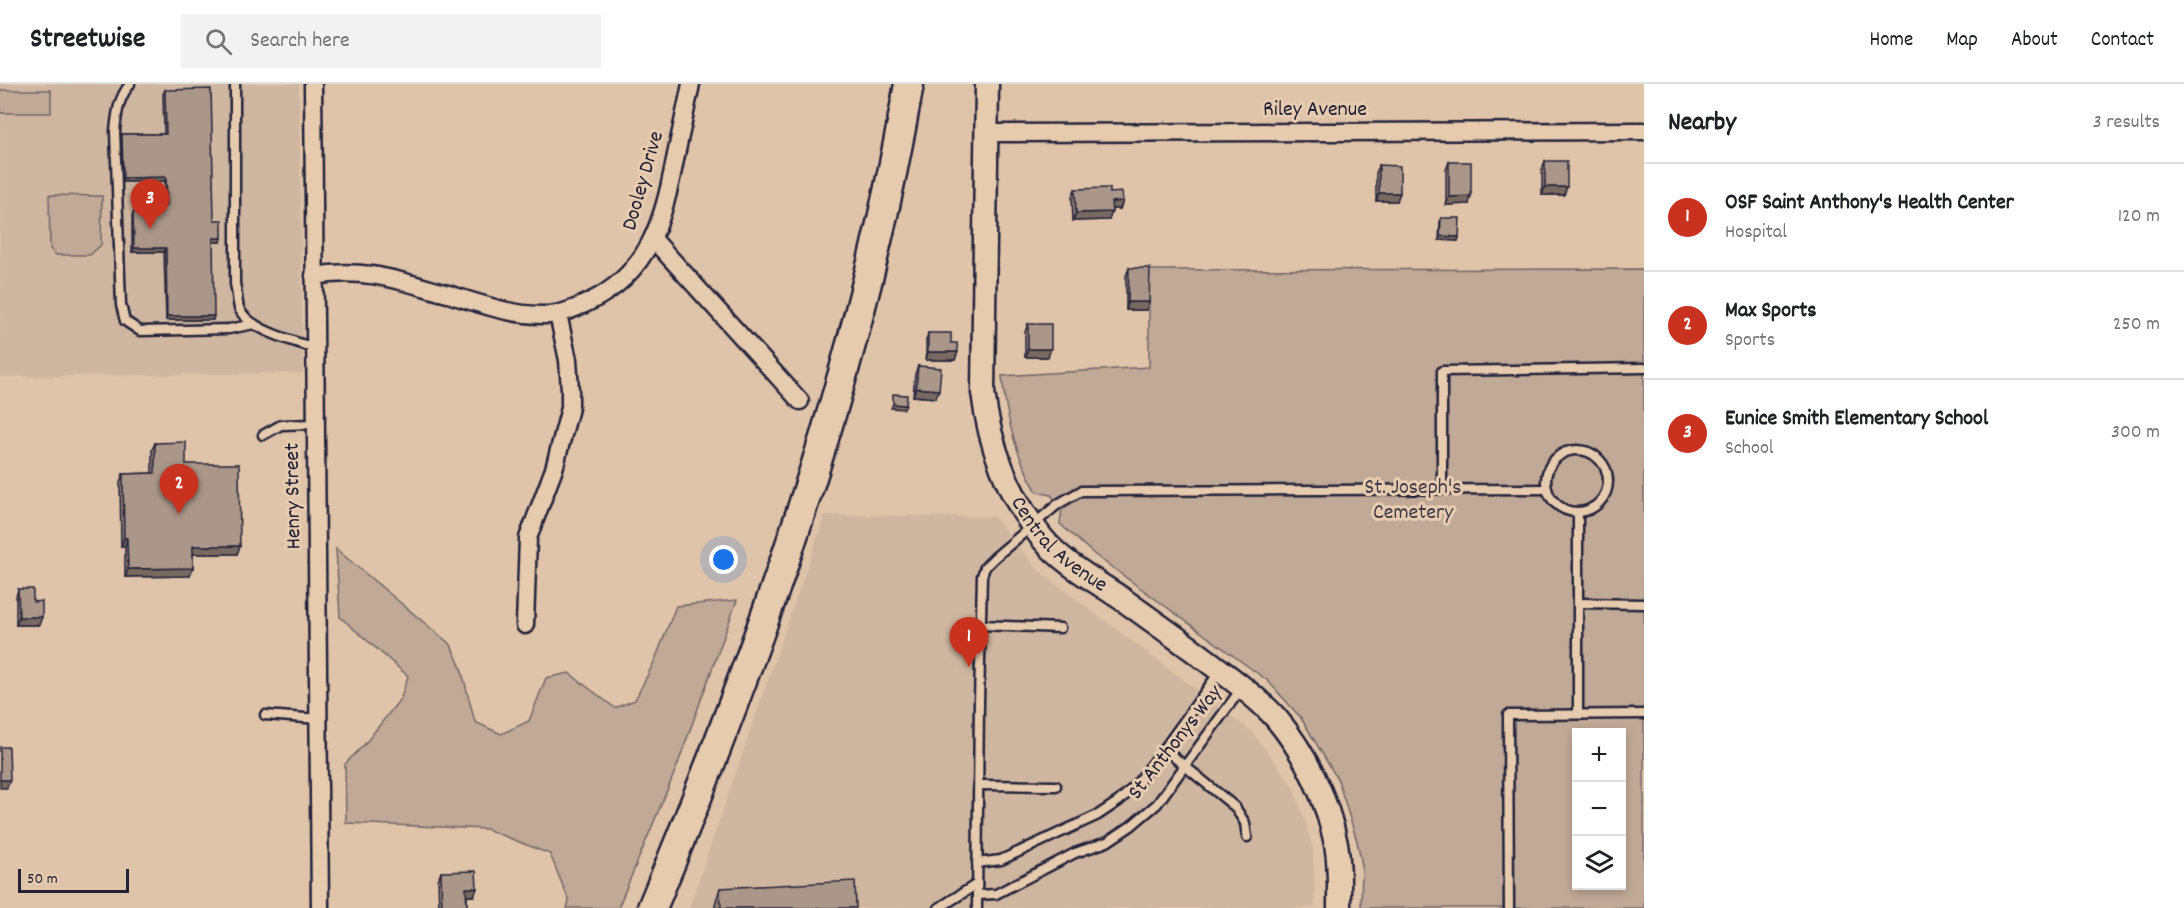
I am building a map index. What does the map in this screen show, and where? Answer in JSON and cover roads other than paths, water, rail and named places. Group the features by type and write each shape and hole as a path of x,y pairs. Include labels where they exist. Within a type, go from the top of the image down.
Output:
{"highway":[{"path":"652,908 750,663 812,479 865,288 891,176 909,84"}],"street":[{"name":"Henry Street","path":"313,84 320,908"},
{"name":"Dooley Drive","path":"314,276 337,272 357,272 527,315 558,314 603,295 621,283 643,257 653,239 670,186 691,84"},
{"name":"Central Avenue","path":"987,84 983,392 989,429 1013,493 1043,539 1066,560 1221,671 1276,718 1293,742 1316,783 1328,811 1339,867 1339,908"},
{"name":"Riley Avenue","path":"987,133 1644,131"},
{"path":"653,239 800,401"},
{"path":"525,625 528,538 554,469 570,408 568,360 558,314"}],"lane":[{"path":"130,84 122,95 117,110 115,131 121,305 125,321 140,331 210,330 254,324"},
{"path":"235,84 235,284 240,309 254,324 271,333 314,348"},
{"path":"1442,489 1442,371 1644,368"},
{"path":"264,435 281,425 315,424"},
{"path":"1571,450 1591,453 1600,459 1606,467 1608,477 1608,488 1604,497 1597,505 1578,512 1568,511 1558,506 1551,498 1545,479 1553,460 1571,450"},
{"path":"977,908 982,576 985,567 1058,504 1081,491 1547,489"},
{"path":"1578,512 1578,714"},
{"path":"1578,603 1644,604"},
{"path":"980,625 1060,628"},
{"name":"St Anthonys Way","path":"977,863 1001,860 1098,814 1119,801 1135,786 1221,671"},
{"name":"St Anthonys Way","path":"977,895 996,894 1075,853 1107,842 1131,826 1157,804 1242,688"},
{"path":"1509,908 1508,715 1644,714"},
{"path":"265,715 320,718"},
{"path":"1164,749 1235,807 1245,823 1247,837"},
{"path":"979,785 1056,786"},
{"path":"939,908 977,884"}],"place":[{"name":"Eunice Smith Elementary School","path":"150,229"},
{"name":"Max Sports","path":"179,514"},
{"name":"OSF Saint Anthony's Health Center","path":"969,667"}],"park label":[{"name":"St. Joseph's Cemetery","path":"1413,500"}]}
